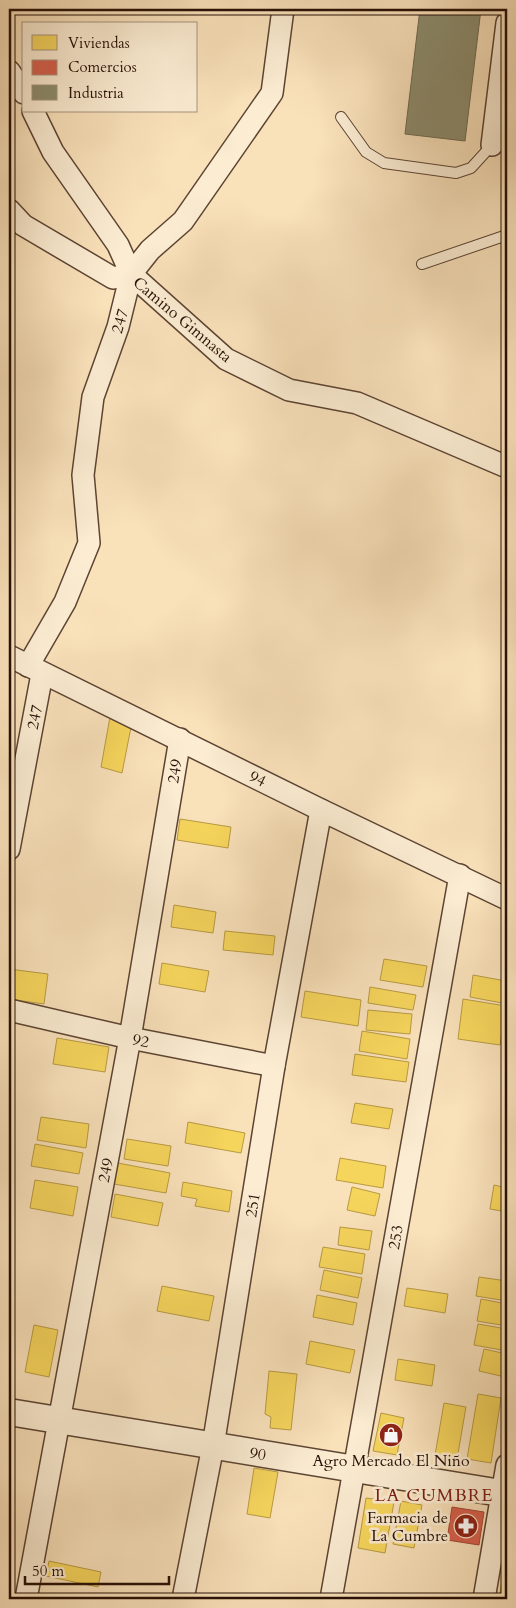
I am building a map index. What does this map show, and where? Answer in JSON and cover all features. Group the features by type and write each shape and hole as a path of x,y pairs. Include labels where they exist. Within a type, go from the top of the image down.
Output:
{"street":[{"name":"247","path":"9,849 35,670 89,543 83,475 93,397 118,327 131,274 150,250 183,221 272,93 283,9"},
{"path":"492,145 507,23"},
{"path":"9,71 22,90"},
{"path":"33,112 53,152 118,245 131,274"},
{"name":"Camino Gimnasta","path":"9,210 22,225 113,278 131,274 226,359 289,390 357,403 507,467"},
{"name":"94","path":"9,656 321,810 507,899"},
{"name":"249","path":"26,1599 130,1038 180,739"},
{"name":"251","path":"183,1599 213,1446 274,1066 321,810"},
{"name":"253","path":"331,1599 460,875"},
{"name":"92","path":"9,1010 130,1038 274,1066"},
{"name":"90","path":"9,1412 505,1494"},
{"path":"484,1599 505,1494 507,1465"}],"lane":[{"path":"341,117 366,152 384,163 456,173 470,168 492,145"},
{"path":"422,264 507,234"}],"building: Viviendas":[{"path":"110,717 131,727 122,773 101,767"},
{"path":"180,819 231,827 228,848 177,840"},
{"path":"174,905 216,912 213,933 171,927"},
{"path":"225,931 275,936 273,955 223,950"},
{"path":"384,959 427,966 423,987 380,980"},
{"path":"162,963 209,971 205,992 159,984"},
{"path":"9,969 48,974 44,1004 9,999"},
{"path":"473,975 506,981 502,1003 470,997"},
{"path":"370,987 416,995 413,1010 368,1003"},
{"path":"305,991 361,1000 358,1026 301,1017"},
{"path":"463,999 506,1006 500,1045 458,1039"},
{"path":"368,1010 412,1014 410,1034 366,1030"},
{"path":"362,1031 410,1039 407,1059 359,1051"},
{"path":"57,1038 109,1047 105,1072 53,1064"},
{"path":"355,1054 409,1062 406,1082 352,1075"},
{"path":"355,1103 393,1109 389,1129 351,1123"},
{"path":"41,1117 89,1124 86,1148 37,1140"},
{"path":"188,1122 245,1133 241,1153 185,1143"},
{"path":"127,1139 171,1146 168,1166 124,1159"},
{"path":"35,1144 83,1153 79,1174 31,1166"},
{"path":"340,1158 386,1166 383,1188 336,1180"},
{"path":"118,1163 170,1173 166,1193 114,1184"},
{"path":"35,1180 78,1187 73,1216 30,1208"},
{"path":"183,1182 232,1191 229,1212 195,1206 197,1199 181,1196"},
{"path":"494,1185 507,1188 507,1212 490,1209"},
{"path":"352,1187 380,1194 375,1216 347,1210"},
{"path":"115,1194 163,1203 158,1226 111,1217"},
{"path":"340,1227 372,1231 369,1250 338,1245"},
{"path":"323,1247 365,1254 362,1274 319,1267"},
{"path":"324,1270 362,1278 358,1298 320,1290"},
{"path":"479,1277 507,1281 507,1301 476,1296"},
{"path":"162,1286 214,1296 209,1321 157,1311"},
{"path":"407,1288 448,1294 445,1313 404,1306"},
{"path":"317,1295 357,1303 353,1325 313,1317"},
{"path":"481,1299 507,1304 507,1326 477,1321"},
{"path":"478,1324 507,1329 507,1351 474,1345"},
{"path":"34,1325 58,1330 49,1377 25,1372"},
{"path":"310,1341 355,1350 350,1373 306,1364"},
{"path":"484,1349 507,1354 505,1377 479,1371"},
{"path":"398,1359 435,1365 432,1386 395,1380"},
{"path":"269,1371 297,1374 291,1430 270,1428 271,1417 265,1414"},
{"path":"478,1394 501,1398 491,1463 467,1459"},
{"path":"444,1403 466,1407 456,1465 434,1461"},
{"path":"381,1413 404,1418 397,1455 373,1451"},
{"path":"254,1468 278,1472 270,1518 247,1514"},
{"path":"366,1498 394,1502 385,1553 358,1548"},
{"path":"401,1501 422,1505 414,1548 393,1544"},
{"path":"49,1561 101,1572 98,1587 46,1576"},
{"path":"502,1580 507,1580 507,1599 499,1599"}],"building: Comercios":[{"name":"Farmacia de La Cumbre","path":"452,1507 484,1512 479,1545 447,1540"}],"building: Industria":[{"path":"420,9 481,9 465,141 405,134"}],"place":[{"name":"Agro Mercado El Niño","path":"391,1435"},
{"name":"Farmacia de La Cumbre","path":"466,1526"}],"district":[{"name":"LA CUMBRE","path":"434,1495"}]}
